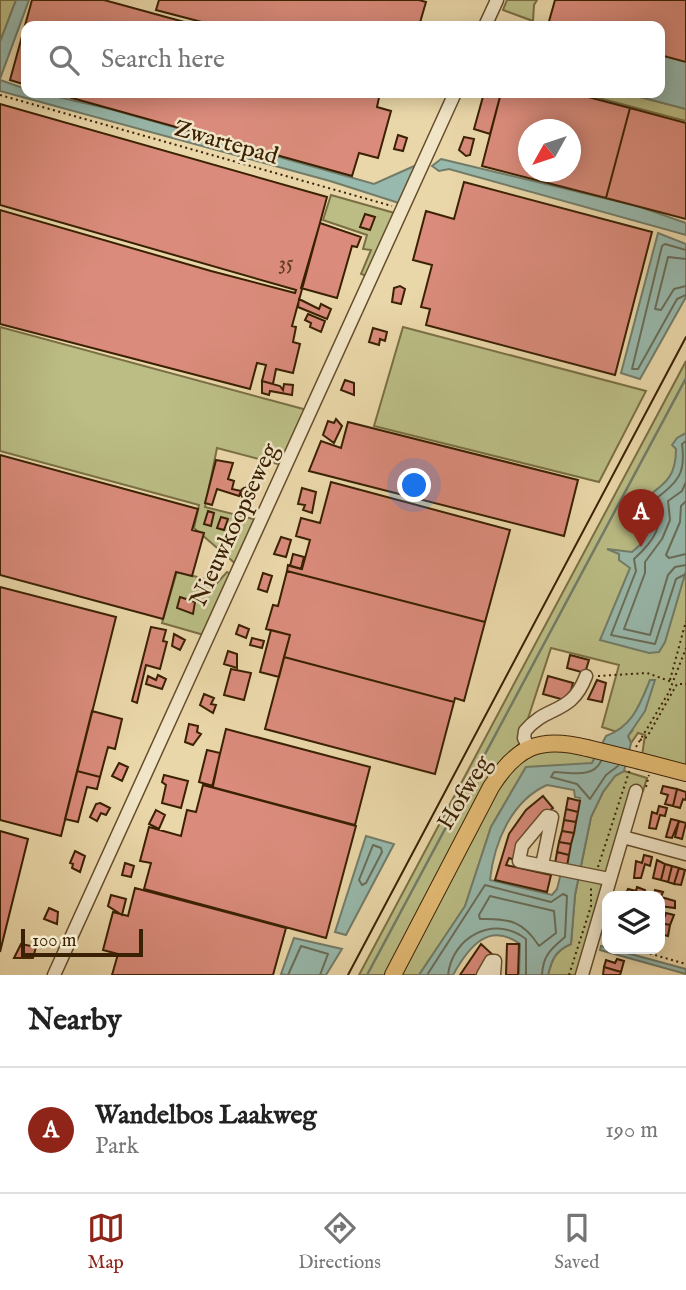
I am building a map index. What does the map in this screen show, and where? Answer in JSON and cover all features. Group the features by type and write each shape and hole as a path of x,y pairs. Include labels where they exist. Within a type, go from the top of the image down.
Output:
{"main road":[{"name":"Hofweg","path":"393,975 491,787 507,764 529,748 555,743 587,748 686,773"}],"street":[{"path":"487,21 497,0"},
{"name":"Nieuwkoopseweg","path":"54,975 453,98"},
{"path":"529,748 524,738 525,731 570,703 592,676"},
{"path":"607,891 636,791"},
{"path":"622,838 686,854"},
{"path":"542,865 609,879"},
{"path":"582,975 602,912"},
{"path":"483,975 491,961 495,961 494,975"}],"path":[{"name":"Zwartepad","path":"0,95 403,209"},
{"path":"671,682 686,621"},
{"path":"686,648 671,682 639,740 647,737 677,684 686,684"},
{"path":"592,676 647,673 671,682"},
{"path":"651,954 686,964"}],"green space":[{"path":"0,0 16,0 0,42"},
{"path":"507,0 537,0 533,21 503,10"},
{"path":"599,98 644,98 686,109 686,121"},
{"path":"331,195 398,214 367,276 361,274 371,250 363,249 367,235 323,220"},
{"path":"0,327 307,410 282,465 217,448 205,507 257,520 237,565 194,528 199,505 0,451"},
{"path":"403,327 646,391 599,482 374,426"},
{"path":"686,361 686,766 642,756 645,735 638,733 631,743 628,736 632,731 617,732 602,727 619,665 551,648 520,743 497,766 385,975 359,975"},
{"path":"177,571 217,583 227,572 232,575 204,635 162,623"},
{"path":"541,749 595,755 593,763 587,766 526,767 491,827 465,907 419,975 399,975 493,793 521,759"},
{"path":"624,771 647,778 643,791 635,789 577,975 548,975 555,956 571,944 575,895 591,817 603,792 615,776"}],"water":[{"path":"16,0 29,0 0,79 0,42"},
{"path":"665,51 686,57 686,109 644,98 665,98"},
{"path":"0,80 21,87 21,97 0,91"},
{"path":"26,98 63,98 110,109 374,184 421,163 399,203 330,181"},
{"path":"441,159 518,177 518,182 537,182 637,206 686,223 686,235 449,169 439,171 432,166"},
{"path":"658,233 686,244 686,297 640,379 621,373"},
{"path":"686,433 686,571 665,642 659,652 649,653 600,640 630,568 619,560 619,554 607,549 632,552 641,544 655,514 648,496 670,477 676,458 676,449 672,445"},
{"path":"650,680 655,680 645,711 628,736 631,743 624,771 615,776 603,792 591,817 575,895 571,944 555,956 548,975 519,975 520,944 498,935 472,947 453,975 419,975 465,906 491,827 526,767 592,763 606,736 623,726 639,706","holes":["547,785 574,790 575,797 580,798 557,889 552,895 490,880 500,838 523,801"]},
{"path":"366,836 394,844 346,935 335,932"},
{"path":"294,938 342,949 326,975 281,974"},
{"path":"614,954 631,954 686,969 686,974"}],"building":[{"path":"32,0 104,0 181,21 26,21"},
{"path":"159,0 426,2 420,21 198,21 156,10"},
{"path":"555,0 686,0 686,62 665,56 665,21 549,21"},
{"path":"21,40 21,83 10,80"},
{"path":"72,98 379,98 377,107 391,111 378,158 359,153 352,176"},
{"path":"483,98 500,98 490,134 474,129"},
{"path":"500,98 592,98 630,108 606,198 544,182 581,182 581,119 518,119 518,175 482,166"},
{"path":"0,104 327,197 292,326 296,327 293,342 300,344 293,373 276,369 273,384 262,381 266,365 257,363 250,389 0,324 0,210 211,271 295,293 296,290 0,205"},
{"path":"630,108 686,123 686,219 606,198"},
{"path":"398,135 407,138 403,151 394,149"},
{"path":"464,137 474,139 470,155 466,156 459,150"},
{"path":"464,182 652,232 615,375 426,325 430,309 421,307 432,265 413,260 426,211 454,219"},
{"path":"365,214 375,217 370,230 360,227"},
{"path":"320,223 361,237 357,247 352,246 337,298 301,288"},
{"path":"400,286 405,289 401,304 392,302 394,288"},
{"path":"299,299 319,309 321,304 331,309 327,319 298,307"},
{"path":"308,314 325,321 321,332 310,327 311,323 305,320"},
{"path":"373,328 387,332 385,341 380,339 379,345 369,342"},
{"path":"345,380 354,383 354,395 341,390"},
{"path":"262,381 280,386 283,390 284,384 293,385 292,395 270,391 269,395 262,393"},
{"path":"336,419 342,426 334,443 323,435 328,421 334,423"},
{"path":"348,422 578,480 564,536 309,471 321,441 341,448"},
{"path":"0,455 198,509 192,530 204,533 192,576 176,572 163,619 0,575"},
{"path":"216,460 233,463 228,479 234,481 232,489 241,491 239,496 217,489 212,505 205,503"},
{"path":"331,482 510,530 485,622 287,571 288,565 302,569 310,540 296,536 301,518 320,523"},
{"path":"246,487 252,493 246,499 240,493"},
{"path":"302,488 316,492 312,513 303,510 305,505 298,504"},
{"path":"208,511 214,513 211,526 204,524"},
{"path":"221,517 228,519 224,530 217,528"},
{"path":"281,537 291,540 286,557 274,554"},
{"path":"293,554 304,557 301,569 290,566"},
{"path":"287,571 485,622 464,701 455,698 454,702 284,657 290,635 266,629 273,605 278,606"},
{"path":"263,573 272,576 267,592 258,589"},
{"path":"0,587 116,617 61,836 0,820"},
{"path":"180,597 195,602 193,614 177,608"},
{"path":"239,625 249,629 246,638 236,634"},
{"path":"151,627 166,630 163,641 167,642 160,669 146,665 137,703 132,701"},
{"path":"271,630 290,635 279,677 260,672"},
{"path":"174,634 185,640 180,650 172,646"},
{"path":"252,638 264,641 262,648 250,645"},
{"path":"228,651 237,654 237,668 224,664"},
{"path":"570,655 589,660 585,673 567,668"},
{"path":"284,657 454,702 435,774 265,729"},
{"path":"231,669 251,673 244,700 224,695"},
{"path":"158,675 166,679 162,689 146,684 148,676 156,680"},
{"path":"548,676 573,683 568,701 543,694"},
{"path":"597,680 606,683 602,702 588,699"},
{"path":"204,694 214,698 211,704 216,705 213,713 200,705"},
{"path":"92,711 122,719 115,749 108,747 100,777 77,771"},
{"path":"189,724 198,726 197,732 201,734 193,745 185,742"},
{"path":"226,729 370,767 355,825 212,787"},
{"path":"207,750 220,753 213,786 199,782"},
{"path":"119,763 128,767 122,781 112,776"},
{"path":"77,771 100,777 97,789 87,787 78,822 65,819"},
{"path":"164,775 188,781 181,808 162,803 166,785 162,782"},
{"path":"203,785 356,826 326,938 144,889 151,863 140,861 149,827 181,836 187,810 196,812"},
{"path":"663,786 677,789 673,806 665,804 668,795 661,793"},
{"path":"677,789 686,792 686,800 683,799 680,808 673,806"},
{"path":"543,796 553,808 541,817 515,860 509,858 506,865 551,875 547,892 495,880 509,834 526,810"},
{"path":"568,798 580,801 578,812 566,809"},
{"path":"96,804 110,808 106,815 101,813 97,821 90,817"},
{"path":"659,806 667,808 665,816 660,815 656,829 649,828 652,812 657,814"},
{"path":"566,809 578,812 576,822 564,820"},
{"path":"156,810 165,815 159,829 149,824"},
{"path":"671,819 679,821 672,838 666,837"},
{"path":"564,820 576,822 574,833 562,831"},
{"path":"679,821 686,823 682,839 675,837"},
{"path":"0,831 28,839 0,952"},
{"path":"562,831 574,833 571,844 559,842"},
{"path":"559,842 571,844 569,855 557,852"},
{"path":"75,851 85,856 80,872 72,868 73,864 70,863"},
{"path":"557,852 569,855 567,866 555,864"},
{"path":"644,855 652,857 650,866 645,864 641,878 634,878 636,861 642,863"},
{"path":"657,860 665,864 661,880 653,878"},
{"path":"125,863 134,866 131,877 122,875"},
{"path":"665,864 672,866 668,882 661,880"},
{"path":"672,866 679,868 674,884 668,882"},
{"path":"679,868 685,870 681,885 674,884"},
{"path":"135,888 286,928 273,975 112,975 118,954 103,950 113,912 128,916"},
{"path":"111,895 126,899 122,915 108,906"},
{"path":"665,898 675,901 675,908 665,907"},
{"path":"49,908 58,912 57,924 44,919"},
{"path":"666,913 674,915 670,925 665,924"},
{"path":"665,924 670,925 668,936 665,935"},
{"path":"21,944 36,947 33,958 14,958"},
{"path":"481,944 494,956 479,975 460,975"},
{"path":"507,944 519,944 518,975 506,975"},
{"path":"617,959 624,961 621,972 604,967 606,960 615,963"},
{"path":"604,967 621,972 620,975 603,975"}],"waterway":[{"path":"367,975 686,378"}],"tram line":[{"path":"348,975 686,337"}],"place":[{"name":"Wandelbos Laakweg","path":"641,547"}]}
